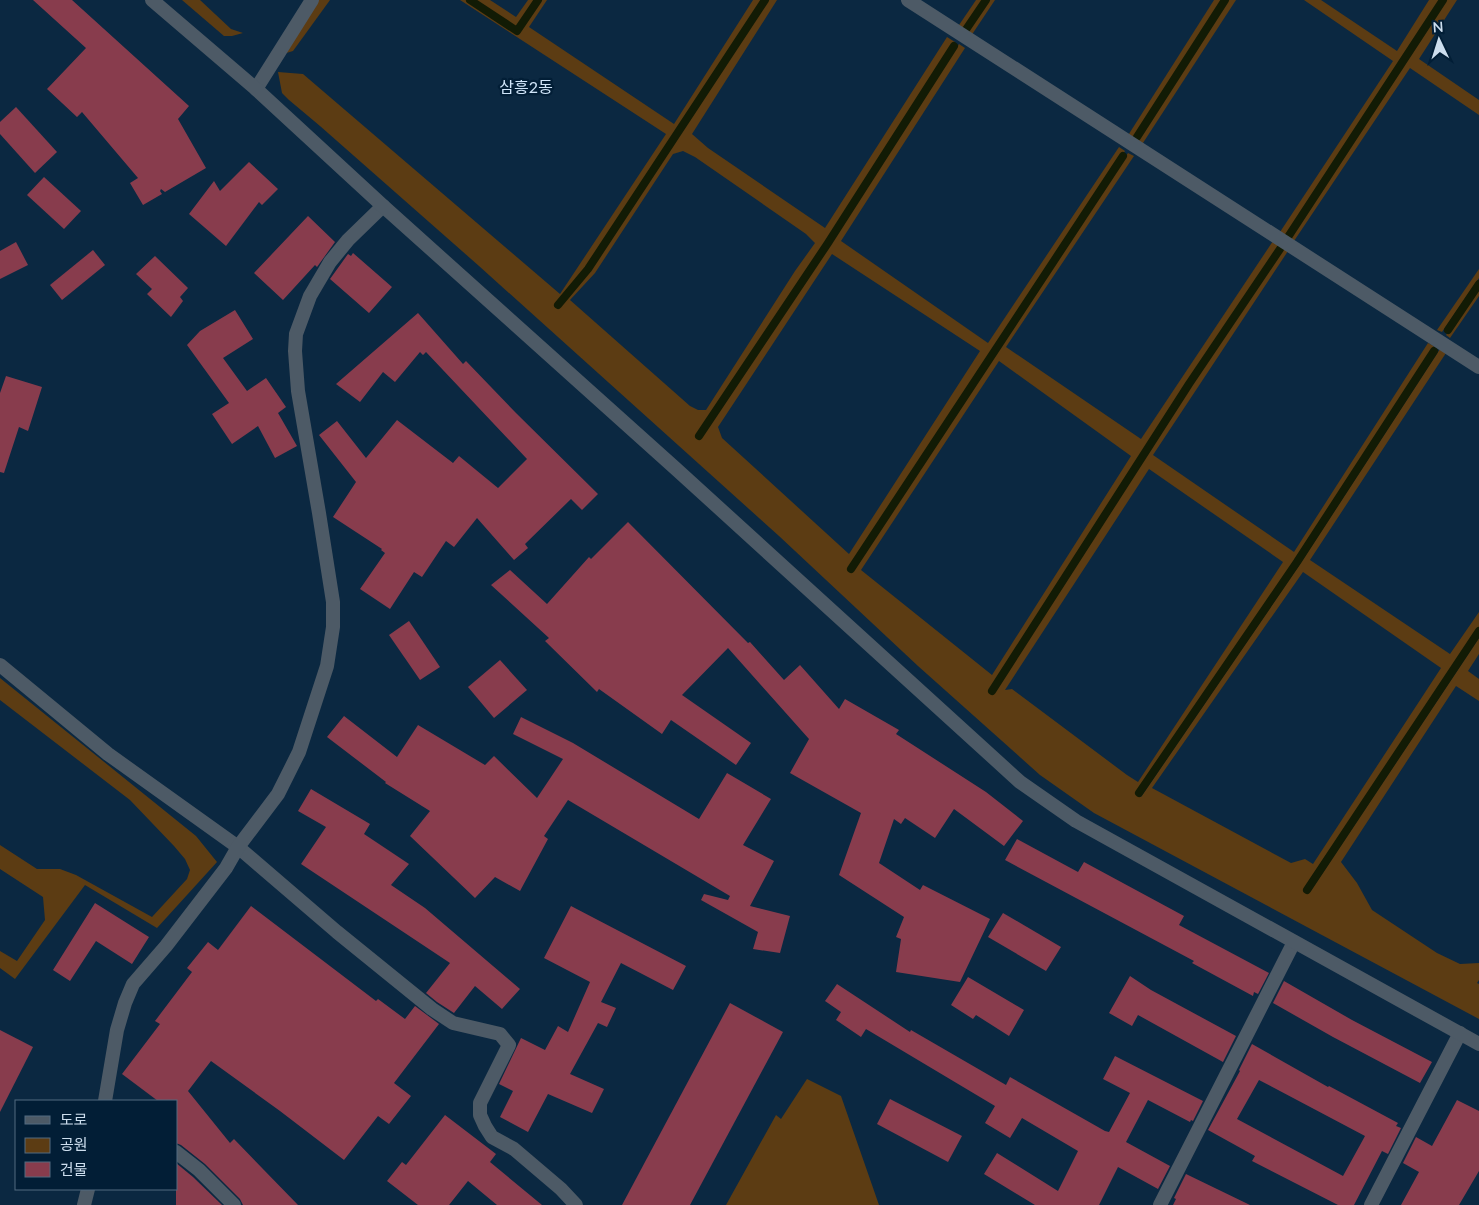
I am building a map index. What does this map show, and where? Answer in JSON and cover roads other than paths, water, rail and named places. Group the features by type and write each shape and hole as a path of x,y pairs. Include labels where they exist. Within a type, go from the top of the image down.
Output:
{"street":[{"path":"152,0 256,88 383,206 675,468 1020,782 1076,821 1479,1044"},
{"path":"256,88 312,0"},
{"path":"908,0 1479,367"},
{"path":"105,1100 117,1030 133,984 166,946 214,884 238,847 278,794 299,752 327,666 331,645 333,602 298,391 296,334 310,296 330,262 348,240 383,206"},
{"path":"0,665 108,754 238,847 337,932 432,1009 453,1024 500,1034 509,1046 480,1103 480,1115 492,1137 514,1149 561,1189 576,1205"},
{"path":"1160,1205 1294,942"},
{"path":"1371,1205 1460,1033"},
{"path":"178,1154 199,1170 234,1205"},
{"path":"84,1205 88,1190"}],"waterway":[{"path":"470,0 517,31 538,0"},
{"path":"558,305 588,269 765,0"},
{"path":"965,31 986,0"},
{"path":"1137,137 1225,0"},
{"path":"1288,237 1443,0"},
{"path":"699,436 828,243 954,46"},
{"path":"851,569 1123,156"},
{"path":"992,691 1189,384 1280,249"},
{"path":"1448,330 1479,284"},
{"path":"1139,793 1297,562 1434,351"},
{"path":"1307,890 1479,631"}],"district":[{"name":"삼흥2동","path":"526,87"}]}
